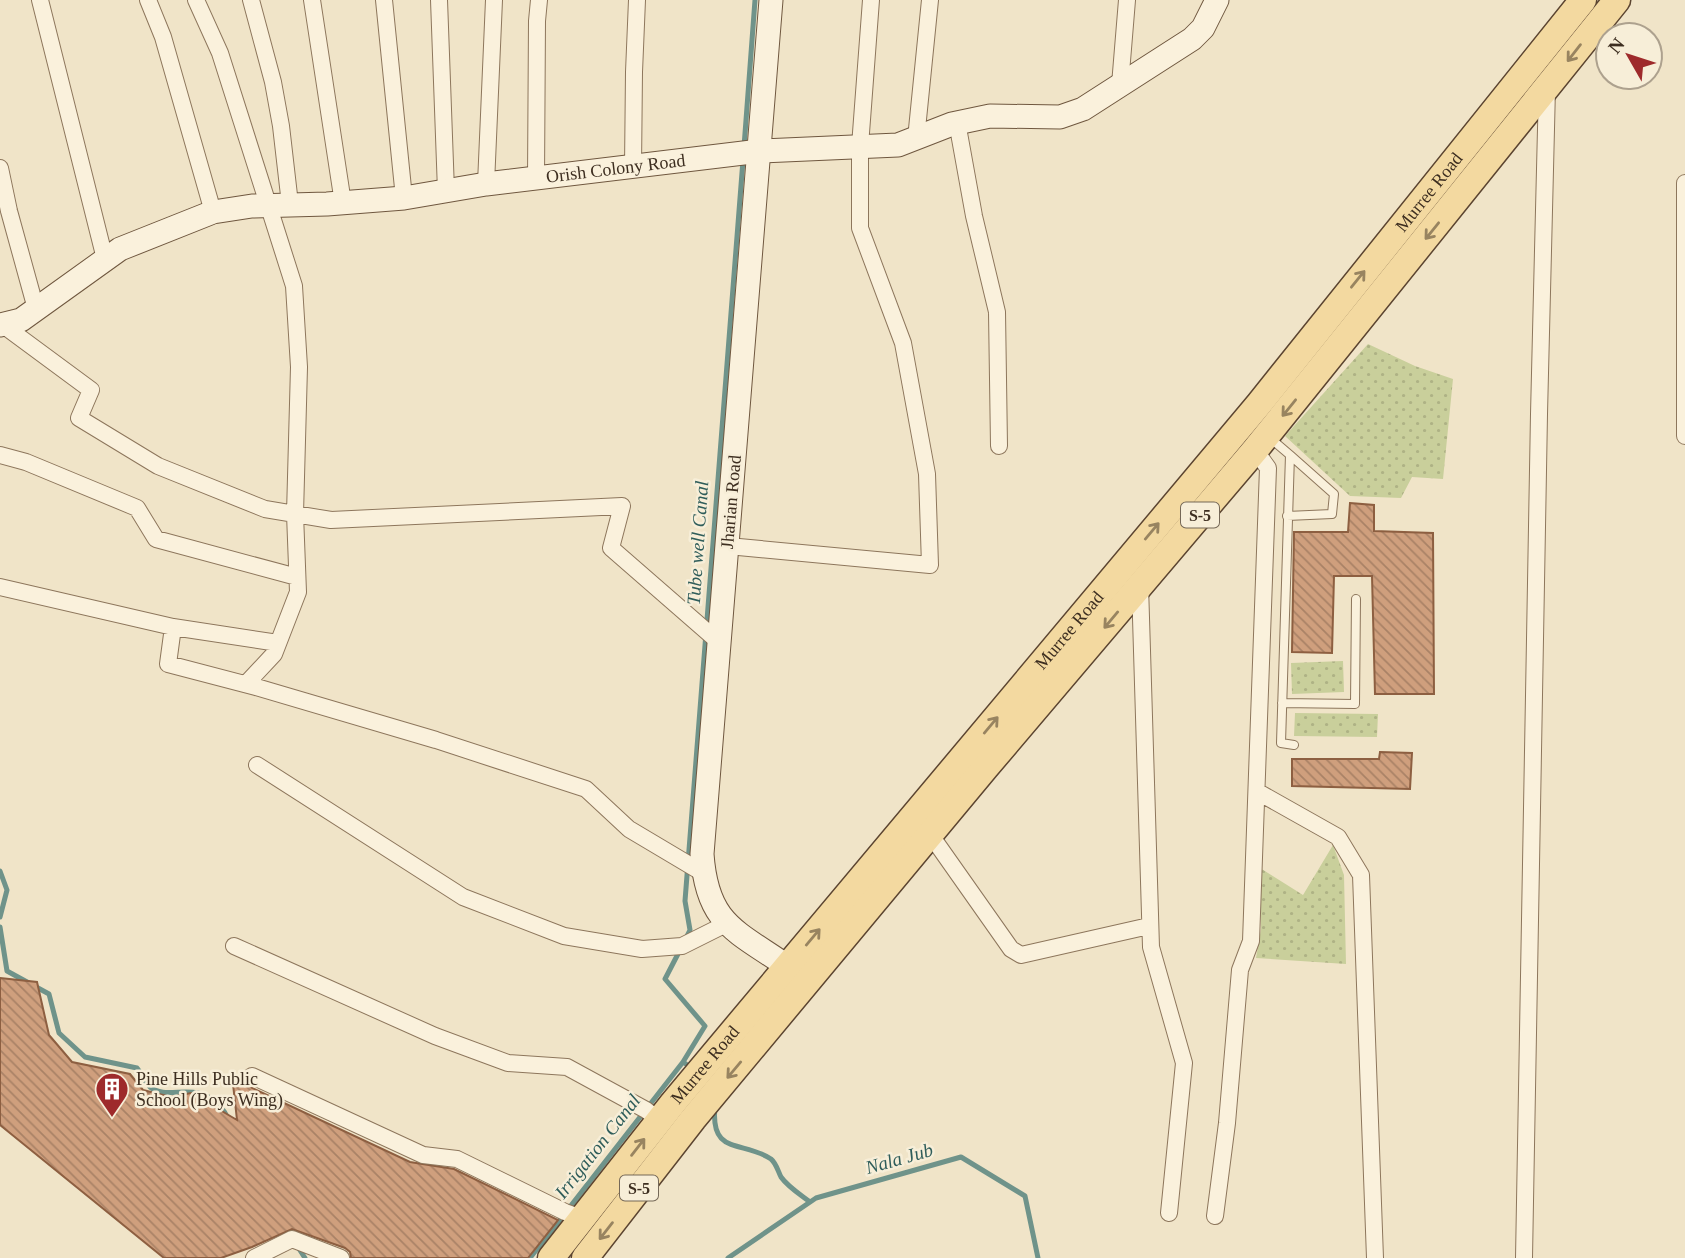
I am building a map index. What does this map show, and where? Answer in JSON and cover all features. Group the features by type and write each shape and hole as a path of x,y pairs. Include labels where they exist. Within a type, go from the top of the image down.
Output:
{"main road":[{"name":"Murree Road","path":"551,1258 582,1218 764,1014 930,834 977,759 1583,0"},
{"name":"Murree Road","path":"764,1014 788,967 1140,585 1261,443 1617,0"},
{"path":"1328,317 1349,333"},
{"name":"Murree Road","path":"585,1258 675,1114"}],"street":[{"path":"40,0 105,259"},
{"path":"148,0 163,37 213,212"},
{"path":"196,0 220,53 279,205"},
{"path":"246,684 274,654 298,592 295,514 299,368 294,286 279,205 275,93 251,0"},
{"path":"312,0 343,203"},
{"path":"384,0 404,198"},
{"path":"439,0 446,191"},
{"path":"486,184 494,0"},
{"path":"536,178 539,0"},
{"path":"634,167 637,0"},
{"name":"Jharian Road","path":"771,0 702,854 703,873 714,909 726,924 788,967"},
{"path":"728,546 930,565 927,474 904,342 860,228 860,146 871,0"},
{"path":"916,139 930,0"},
{"path":"1120,85 1127,0"},
{"name":"Orish Colony Road","path":"2,325 21,320 120,249 213,212 279,205 404,198 486,184 760,151 898,145 957,122 990,116 1060,117 1083,109 1192,38 1203,28 1217,0"},
{"path":"1524,1258 1547,88"},
{"path":"957,122 974,216 997,312 999,446"},
{"path":"0,168 36,309"},
{"path":"1685,183 1685,436"},
{"path":"2,325 91,390 79,418 158,466 265,509 331,520 622,506 611,548 720,643"},
{"path":"1215,1216 1227,1123 1240,970 1251,941 1268,468 1261,443"},
{"path":"0,455 26,462 136,508 156,539 297,577"},
{"path":"1140,585 1149,926 1151,947 1184,1063 1170,1213"},
{"path":"0,587 173,627 278,643"},
{"path":"173,627 168,664 436,740 586,789 629,829 703,873"},
{"path":"257,765 463,897 564,936 642,949 682,946 726,924"},
{"path":"1258,792 1338,837 1361,875 1375,1258"},
{"path":"930,834 1011,949 1021,955 1149,926"},
{"path":"234,946 435,1036 508,1063 566,1067 646,1110 675,1114"},
{"path":"252,1076 423,1155 457,1159 582,1218"},
{"path":"254,1258 288,1241 341,1258"}],"lane":[{"path":"1261,443 1290,455 1334,494 1332,514 1287,516"},
{"path":"1290,455 1281,743 1294,744"},
{"path":"1282,703 1356,704 1356,599"}],"green space":[{"path":"1368,344 1415,366 1453,379 1443,479 1412,477 1401,498 1350,496 1285,436"},
{"path":"1343,661 1344,692 1292,694 1291,663"},
{"path":"1295,713 1378,714 1377,737 1294,736"},
{"path":"1333,845 1344,875 1346,964 1256,958 1261,929 1260,868 1303,895"}],"building":[{"path":"1350,503 1374,505 1374,531 1433,533 1434,694 1375,694 1372,576 1334,576 1332,653 1292,652 1294,532 1348,532"},
{"path":"1380,752 1412,753 1410,789 1292,786 1292,759 1379,759"},
{"name":"Pine Hills Public School (Boys Wing)","path":"0,978 37,982 49,1035 72,1062 130,1074 143,1090 171,1097 191,1093 237,1120 232,1075 248,1086 410,1162 454,1169 558,1220 528,1258 351,1258 350,1252 345,1248 292,1229 221,1258 164,1258 0,1125"}],"waterway":[{"name":"Tube well Canal","path":"744,147 755,0"},
{"name":"Tube well Canal","path":"686,938 690,930 685,901 743,160"},
{"name":"Irrigation Canal","path":"0,871 7,890 0,917"},
{"name":"Irrigation Canal","path":"0,927 7,971 49,994 59,1033 85,1057 137,1068 148,1085 157,1091 201,1094 219,1106 228,1120"},
{"name":"Tube well Canal","path":"680,950 665,979 705,1026 683,1062"},
{"name":"Irrigation Canal","path":"530,1258 683,1062 686,1064"},
{"name":"Irrigation Canal","path":"715,1107 715,1123 723,1140 771,1159 784,1181 810,1202"},
{"name":"Nala Jub","path":"728,1258 816,1198 961,1157 1025,1196 1038,1258"},
{"name":"Irrigation Canal","path":"296,1244 305,1258"}],"place":[{"name":"Pine Hills Public School (Boys Wing)","path":"112,1119"}]}
